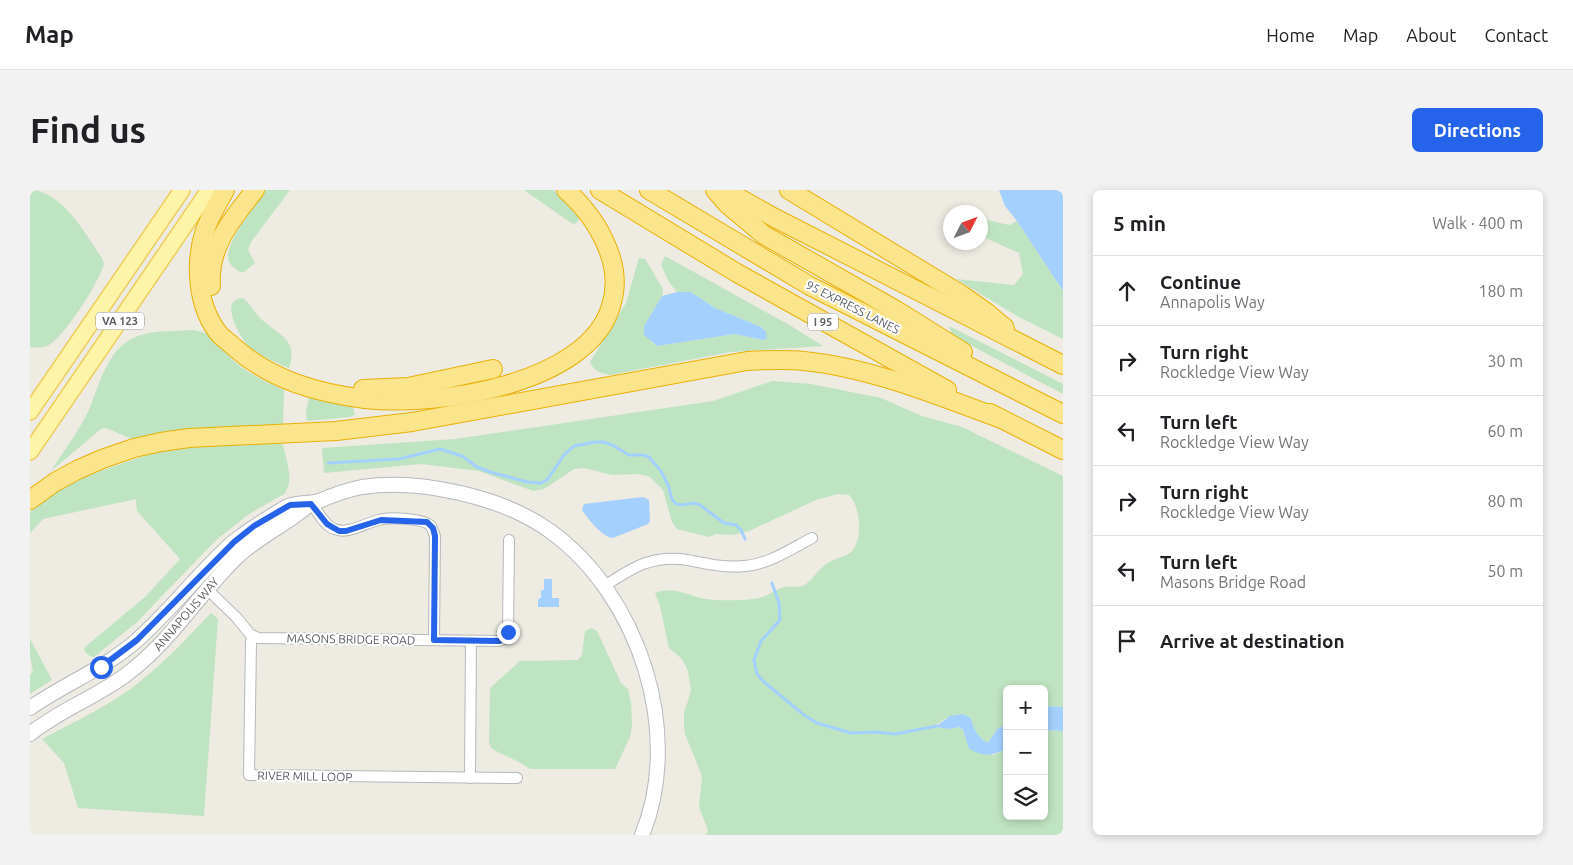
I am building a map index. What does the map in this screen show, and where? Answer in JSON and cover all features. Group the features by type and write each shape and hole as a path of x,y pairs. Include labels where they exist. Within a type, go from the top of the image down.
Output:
{"highway":[{"path":"225,190 205,231 200,247 199,277 202,294 212,322 220,334 246,358 269,373 292,383 338,395 366,399 410,401 467,394 522,379 553,367 583,348 604,324 614,297 616,282 613,265 607,246 598,228 587,212 566,190"},
{"path":"246,358 219,313 213,298 211,264 219,241 230,222 255,190"},
{"name":"I 95","path":"600,190 690,246 787,301 1057,448"},
{"name":"95 EXPRESS LANES","path":"649,190 810,286 1063,414"},
{"path":"715,190 727,204 764,235 905,315 1040,402"},
{"path":"725,190 773,217 1063,365"},
{"path":"788,190 962,295 986,312 1026,346"},
{"path":"30,500 55,482 77,470 134,448 161,442 189,438 319,432 412,422 737,363 777,359 819,362 895,380 999,418"},
{"path":"338,395 366,389 408,386 493,369"}],"main road":[{"name":"VA 123","path":"30,412 182,190"},
{"name":"VA 123","path":"30,452 209,190"}],"street":[{"name":"ANNAPOLIS WAY","path":"30,708 118,656 137,640 234,542 254,526 290,505 311,504 343,492 364,487 407,486 441,489 508,508 548,530 575,552 603,587 618,610 638,648 650,681 658,734 658,767 653,797 642,835"},
{"name":"ANNAPOLIS WAY","path":"30,734 52,717 114,683 128,673 174,632 207,589 247,548 296,517 311,504"},
{"path":"311,504 327,524 339,531 346,531 387,519 422,521 432,526 435,536 434,640"},
{"path":"603,587 630,569 647,562 676,559 716,566 748,566 777,556 812,538"},
{"name":"MASONS BRIDGE ROAD","path":"253,636 262,638 499,641 507,636 509,540"},
{"path":"207,589 253,636"},
{"name":"RIVER MILL LOOP","path":"253,636 251,642 249,775 517,778"},
{"path":"470,778 471,641"}],"green space":[{"path":"30,190 42,192 63,206 81,227 103,260 104,265 88,296 72,320 56,339 49,345 40,348 30,347"},
{"path":"265,190 290,190 251,242 248,250 255,263 244,272 240,272 229,262 229,250 237,232"},
{"path":"524,190 554,190 579,218 578,221 575,224 571,223"},
{"path":"988,220 1009,225 1017,221 1063,291 1063,339 1017,316 956,279 1014,285 1023,274 1019,253 988,239"},
{"path":"665,256 791,326 823,346 731,352 610,375 593,368 590,362 626,303 639,258 645,259 663,289 662,296 644,326 651,342 657,346 735,334 762,340 766,332 761,327 715,308 691,292 677,292 669,282 661,265"},
{"path":"243,298 259,317 289,344 291,359 289,368 260,354 251,348 242,337 231,312 235,300"},
{"path":"949,326 1063,384 1063,394 953,336"},
{"path":"194,330 214,338 236,363 247,371 284,390 283,426 132,439 106,428 101,429 51,471 88,412 104,370 124,344 133,338 148,333"},
{"path":"772,381 811,384 881,398 922,416 962,427 1063,476 1063,707 1048,706 1048,685 1003,685 1003,726 997,729 988,743 976,733 971,718 966,716 952,716 934,727 950,729 959,727 963,730 969,749 994,755 1003,751 1003,820 1048,820 1048,730 1063,731 1063,835 706,835 708,830 699,807 702,776 685,734 684,726 684,713 691,691 688,671 682,659 669,648 660,606 655,593 668,590 706,599 743,600 763,597 784,587 798,587 809,582 825,565 850,553 856,545 859,521 857,509 849,495 838,494 816,500 749,531 732,535 716,534 709,537 677,529 672,522 663,490 650,477 639,474 612,475 584,468 574,469 544,489 533,491 479,471 421,464 324,473 322,448 455,439 713,401"},
{"path":"309,398 353,407 355,415 307,421 306,412"},
{"path":"278,441 283,445 289,470 289,483 284,494 249,514 216,540 137,622 94,657 84,651 85,647 146,596 180,559 137,511 136,499 43,519 30,533 30,512 71,481 153,453 174,447"},
{"path":"211,613 218,619 204,816 78,808 64,763 42,739 94,712 131,689 169,656"},
{"path":"591,628 597,631 621,683 628,689 631,703 632,725 630,737 615,769 530,769 491,748 489,742 490,688 520,661 578,660 582,655 585,631"},
{"path":"30,639 52,680 30,694 30,675 33,671 30,656"}],"water":[{"path":"999,190 1063,190 1063,291 1005,206"},
{"path":"677,292 691,292 715,308 761,327 766,332 767,338 763,340 735,334 657,346 644,335 644,326 662,296"},
{"path":"643,497 649,500 650,521 648,524 613,538 600,531 582,510 584,504"},
{"path":"544,579 552,579 552,598 559,598 559,607 538,607 541,590 544,590"},
{"path":"1048,706 1063,707 1063,731 1048,730"},
{"path":"963,714 971,718 976,732 988,743 997,729 1003,726 1003,750 992,754 979,753 969,749 963,730 959,727 950,729 935,727 950,716"}],"waterway":[{"path":"328,463 399,459 440,449 462,456 477,467 490,472 527,482 541,483 547,480 564,455 574,446 603,442 629,455 649,457 661,471 672,499 676,504 694,503 700,505 724,523 736,525 741,530 745,539"},
{"path":"772,583 779,603 780,620 761,641 754,660 757,674 764,682 804,715 817,723 851,733 876,732 895,734 937,726"}],"route":[{"path":"101,667 137,640 204,570 234,542 254,526 290,505 311,504 330,527 342,531 387,519 427,522 432,526 435,536 434,640 499,641 504,640 508,632"}]}
